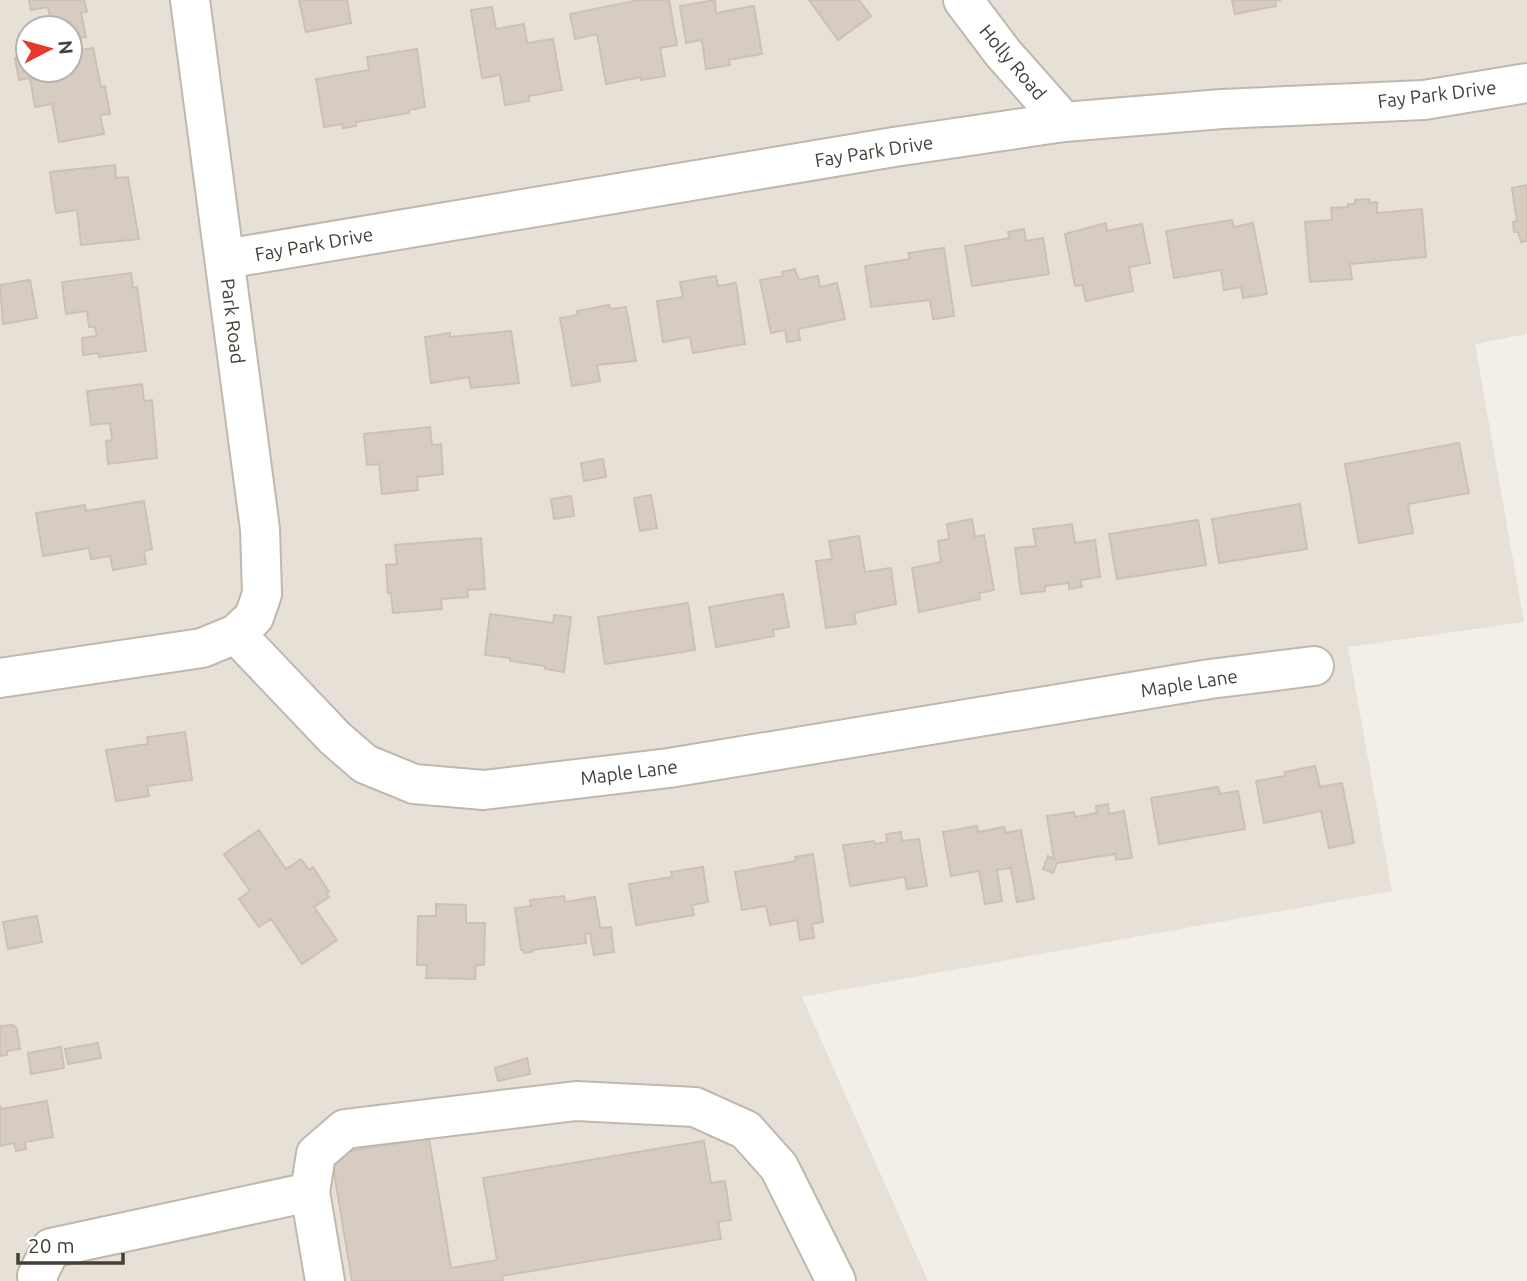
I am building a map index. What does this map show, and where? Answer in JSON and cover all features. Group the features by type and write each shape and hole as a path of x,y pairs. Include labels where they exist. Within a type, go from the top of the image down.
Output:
{"street":[{"name":"Park Road","path":"190,0 260,529 262,594 254,617 236,634"},
{"name":"Holly Road","path":"963,0 1003,53 1064,122"},
{"name":"Fay Park Drive","path":"225,259 894,147 1064,122 1222,109 1424,100 1527,83"},
{"name":"Maple Lane","path":"236,634 335,738 365,764 414,784 484,790 669,768 1210,679 1314,666"},
{"path":"0,678 202,648 236,634"},
{"path":"325,1281 310,1192 316,1154 345,1129 576,1101 695,1107 746,1130 779,1167 836,1281"},
{"path":"38,1281 37,1276 51,1248 310,1192"}],"shaded area":[{"path":"0,0 1527,0 1527,334 1475,344 1524,622 1348,647 1392,891 802,997 928,1281 0,1281"}],"building":[{"path":"29,0 84,0 87,12 49,14 48,7 31,10"},
{"path":"299,0 347,0 351,23 306,32"},
{"path":"639,0 669,0 677,45 660,48 665,76 641,80 641,77 606,84 597,34 575,39 570,14"},
{"path":"715,0 716,13 754,6 762,54 728,60 730,65 706,69 702,40 686,43 680,6"},
{"path":"809,0 859,0 871,16 838,40"},
{"path":"1232,0 1281,0 1275,1 1276,6 1235,14"},
{"path":"492,7 496,29 524,24 527,43 553,39 562,90 529,96 529,101 505,105 500,75 482,78 471,10"},
{"path":"93,48 101,87 105,86 110,114 100,115 104,134 59,142 52,104 35,107 31,84 84,84 84,50"},
{"path":"417,49 425,107 409,110 409,113 356,122 356,126 343,128 342,124 324,127 316,79 369,70 367,57"},
{"path":"115,165 116,178 128,177 139,239 81,245 77,210 56,213 50,172"},
{"path":"1527,185 1527,241 1521,242 1518,232 1514,232 1513,222 1517,221 1512,188"},
{"path":"1369,199 1370,203 1377,202 1377,213 1422,209 1426,257 1350,264 1352,279 1310,282 1305,222 1332,220 1331,208 1348,207 1348,204 1355,204 1355,200"},
{"path":"1232,220 1234,227 1253,223 1267,294 1243,298 1241,287 1224,290 1221,270 1174,278 1166,231"},
{"path":"1106,223 1107,231 1142,224 1150,263 1129,267 1133,291 1086,301 1082,285 1075,286 1065,234"},
{"path":"1024,229 1026,241 1043,238 1049,274 972,286 965,246 1010,238 1008,232"},
{"path":"944,248 954,316 933,319 930,300 871,307 865,266 910,259 908,253"},
{"path":"795,269 799,280 818,276 820,287 837,283 845,319 798,329 800,340 787,342 785,330 771,333 760,280 783,276 782,272"},
{"path":"131,273 133,288 137,287 146,351 99,357 98,353 83,355 82,338 97,336 95,327 89,327 87,311 66,314 62,282"},
{"path":"716,276 718,286 736,283 745,344 693,353 690,337 663,342 657,301 683,297 680,282"},
{"path":"30,280 37,318 3,324 0,285"},
{"path":"609,305 610,309 626,307 636,361 597,365 600,381 572,386 560,318 578,315 577,311"},
{"path":"511,331 519,383 471,388 469,377 431,383 425,337 450,333 450,337"},
{"path":"142,384 144,401 152,400 157,458 108,464 106,441 112,440 110,423 91,425 87,391"},
{"path":"430,427 432,445 441,444 443,474 417,477 418,490 382,494 379,464 367,465 364,434"},
{"path":"1459,443 1469,493 1408,504 1413,533 1359,543 1345,464"},
{"path":"603,459 606,477 584,481 581,463"},
{"path":"651,495 657,528 640,531 634,498"},
{"path":"571,496 574,516 554,519 551,499"},
{"path":"144,501 152,549 144,551 146,564 113,570 110,556 91,559 89,548 43,556 36,513 85,505 86,511"},
{"path":"1300,504 1307,549 1219,563 1212,519"},
{"path":"972,519 975,537 984,535 994,590 979,593 980,599 919,612 912,568 941,562 938,541 949,539 947,524"},
{"path":"1198,520 1206,565 1117,579 1109,534"},
{"path":"1072,524 1075,543 1095,540 1100,577 1080,580 1082,587 1069,589 1069,583 1045,586 1045,591 1021,594 1015,548 1036,546 1033,529"},
{"path":"859,536 865,572 891,568 896,604 854,613 856,624 826,628 816,561 832,559 829,541"},
{"path":"481,538 485,589 467,590 468,597 441,599 442,609 393,613 386,565 397,564 395,545"},
{"path":"783,594 789,627 773,630 774,636 716,647 709,607"},
{"path":"688,603 695,650 605,664 598,617"},
{"path":"490,614 553,623 554,615 571,617 564,672 510,661 510,658 485,655"},
{"path":"185,732 192,780 147,786 149,796 116,801 106,750 148,744 147,737"},
{"path":"1315,766 1320,787 1342,783 1354,843 1329,848 1321,811 1264,823 1256,781 1285,776 1285,772"},
{"path":"1218,787 1220,794 1238,791 1245,829 1159,844 1151,798"},
{"path":"1108,804 1109,814 1124,811 1132,858 1116,860 1115,854 1057,863 1053,873 1043,869 1048,856 1054,859 1047,816 1074,812 1075,817 1097,813 1096,806"},
{"path":"977,826 978,832 1004,827 1006,833 1021,830 1034,899 1017,902 1011,868 997,870 1002,901 985,904 979,871 951,876 943,832"},
{"path":"259,830 286,869 301,859 309,870 313,867 329,892 326,894 329,897 314,907 337,940 302,964 271,919 259,927 239,899 250,891 224,854"},
{"path":"901,832 902,841 919,839 927,886 907,889 905,877 850,886 843,845 887,842 886,834"},
{"path":"813,854 823,922 812,924 814,938 800,940 797,920 770,925 766,906 742,910 735,872 796,861 795,857"},
{"path":"703,867 708,902 692,905 694,915 636,925 629,884 672,877 671,872"},
{"path":"564,896 565,902 595,897 600,928 611,927 614,952 594,955 590,933 585,934 586,943 524,953 521,950 515,908 531,906 530,900"},
{"path":"436,904 466,905 466,923 485,923 484,965 476,965 475,979 426,978 427,965 417,965 418,916 436,916"},
{"path":"37,916 42,942 8,949 3,922"},
{"path":"13,1025 17,1029 20,1049 7,1051 7,1055 0,1056 0,1026"},
{"path":"98,1043 101,1058 68,1064 65,1049"},
{"path":"61,1047 64,1068 31,1074 28,1053"},
{"path":"527,1058 530,1074 498,1081 495,1068"},
{"path":"47,1101 53,1137 25,1142 26,1149 16,1151 14,1143 0,1146 0,1105 1,1109"},
{"path":"429,1138 451,1268 497,1260 483,1178 704,1141 711,1183 725,1181 731,1220 718,1222 721,1239 502,1276 503,1281 352,1281 331,1154"}]}
